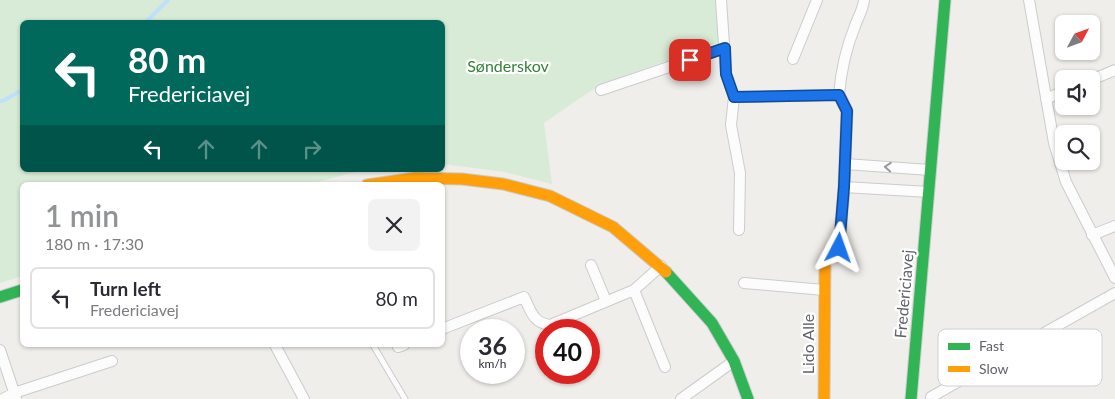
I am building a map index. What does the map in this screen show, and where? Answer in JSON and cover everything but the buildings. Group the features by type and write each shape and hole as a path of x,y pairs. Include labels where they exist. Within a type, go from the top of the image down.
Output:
{"street":[{"path":"721,0 726,74 734,97 731,125 740,173 739,230"},
{"path":"793,59 818,0"},
{"path":"864,0 863,10 855,24 841,69 839,95 847,111 844,187 929,192"},
{"name":"Fredericiavej","path":"911,399 945,0"},
{"path":"1030,0 1054,143 1066,182 1115,278"},
{"path":"601,90 725,48"},
{"path":"1100,76 1115,70"},
{"path":"1046,98 1055,94"},
{"path":"734,97 839,95"},
{"path":"845,164 930,170"},
{"path":"388,182 416,178 462,178 502,184 550,196 613,227 661,266 712,323 734,361 748,399"},
{"name":"Lido Alle","path":"824,399 824,262 839,248 844,187"},
{"path":"1092,235 1115,226"},
{"path":"591,265 606,302"},
{"path":"445,329 524,297 535,319 542,324 550,325 634,290 661,266"},
{"name":"Lido Alle","path":"744,283 824,290"},
{"path":"634,290 665,367"},
{"path":"0,297 20,291"},
{"path":"1051,329 1115,293"},
{"path":"277,347 304,399"},
{"path":"0,350 15,396"},
{"path":"3,399 112,361"},
{"path":"681,399 734,361"},
{"path":"930,397 950,386"}],"lane":[{"path":"374,347 405,399"}],"green space":[{"name":"Sønderskov","path":"0,0 718,0 720,42 609,81 589,92 544,123 552,184 505,172 445,164 445,20 20,20 20,172 355,172 317,182 20,182 20,277 0,283"}],"waterway":[{"path":"148,20 168,0"},
{"path":"0,101 20,91"}],"traffic: fast":[{"path":"911,399 945,0"},
{"path":"666,272 712,323 734,361 748,399"},
{"path":"0,297 20,291"}],"traffic: slow":[{"path":"824,399 825,262 839,248 844,187 847,111 839,95"},
{"path":"388,182 415,178 462,179 503,184 550,196 613,227 666,272"}],"route":[{"path":"690,60 725,48 726,74 734,97 839,95 847,111 839,248"}]}
